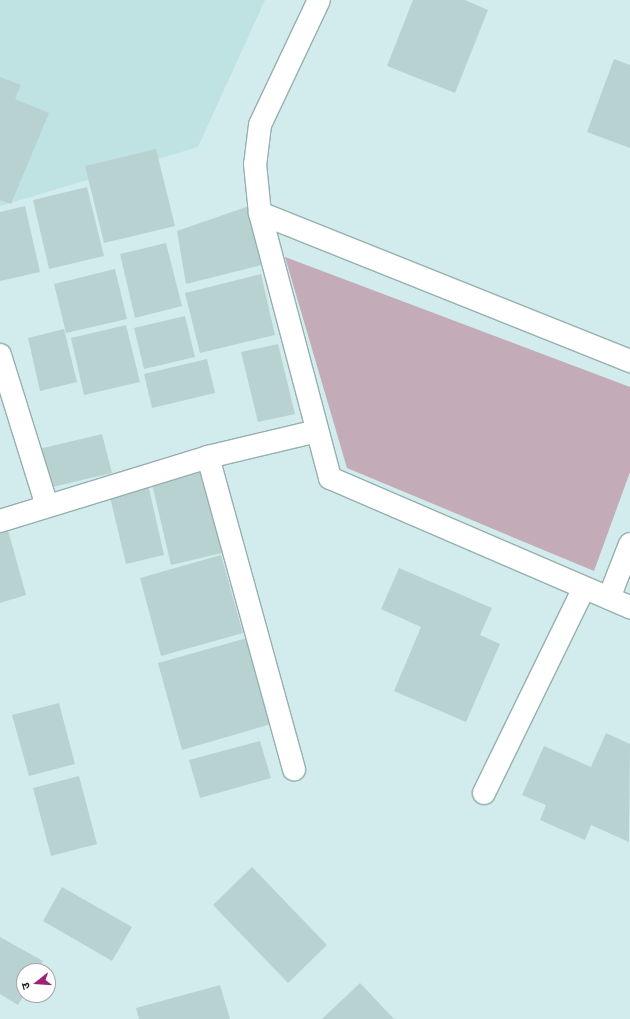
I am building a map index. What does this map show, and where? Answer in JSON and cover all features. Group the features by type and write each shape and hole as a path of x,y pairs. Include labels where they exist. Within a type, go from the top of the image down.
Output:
{"street":[{"path":"320,0 260,125 255,164 260,213 330,478 630,607"},
{"path":"260,213 630,360"},
{"path":"0,355 47,506"},
{"path":"0,521 208,457 317,431"},
{"path":"208,457 294,769"},
{"path":"609,598 630,544"},
{"path":"484,793 584,588"}],"shaded area":[{"path":"0,0 265,0 198,147 0,206"},
{"path":"285,257 630,387 630,472 594,571 347,468"}],"building":[{"path":"413,0 465,0 488,10 455,93 387,66"},
{"path":"614,59 630,65 630,148 587,132"},
{"path":"0,77 21,85 15,99 49,113 11,204 0,200"},
{"path":"156,149 175,226 104,243 85,166"},
{"path":"87,187 104,256 49,269 33,200"},
{"path":"25,206 40,272 0,281 0,212"},
{"path":"249,206 262,265 186,284 177,231"},
{"path":"166,243 182,306 135,318 120,254"},
{"path":"115,269 127,319 66,333 54,284"},
{"path":"261,274 275,335 200,353 185,293"},
{"path":"185,316 195,357 144,369 134,328"},
{"path":"126,325 140,382 84,395 71,338"},
{"path":"64,329 77,382 40,391 28,338"},
{"path":"278,344 295,414 258,422 241,352"},
{"path":"207,359 215,393 152,408 144,374"},
{"path":"102,434 112,473 48,488 39,449"},
{"path":"202,472 222,553 171,565 152,484"},
{"path":"148,484 164,555 126,564 109,493"},
{"path":"6,523 26,595 0,603 0,525"},
{"path":"221,555 243,633 161,656 140,578"},
{"path":"399,568 492,608 480,635 500,644 466,722 394,691 421,627 381,609"},
{"path":"247,638 271,724 182,750 158,663"},
{"path":"59,703 75,764 29,776 12,715"},
{"path":"606,733 630,744 629,842 591,825 585,840 540,820 546,805 522,795 544,746 591,767"},
{"path":"260,741 271,778 200,798 189,760"},
{"path":"79,776 97,844 51,856 33,788"},
{"path":"252,867 327,945 288,983 213,905"},
{"path":"62,887 132,927 112,961 43,921"},
{"path":"0,937 43,961 42,963 16,963 16,1003 19,1003 18,1005 0,994"},
{"path":"360,983 394,1019 322,1019"},
{"path":"220,985 230,1019 139,1019 136,1008"}]}
